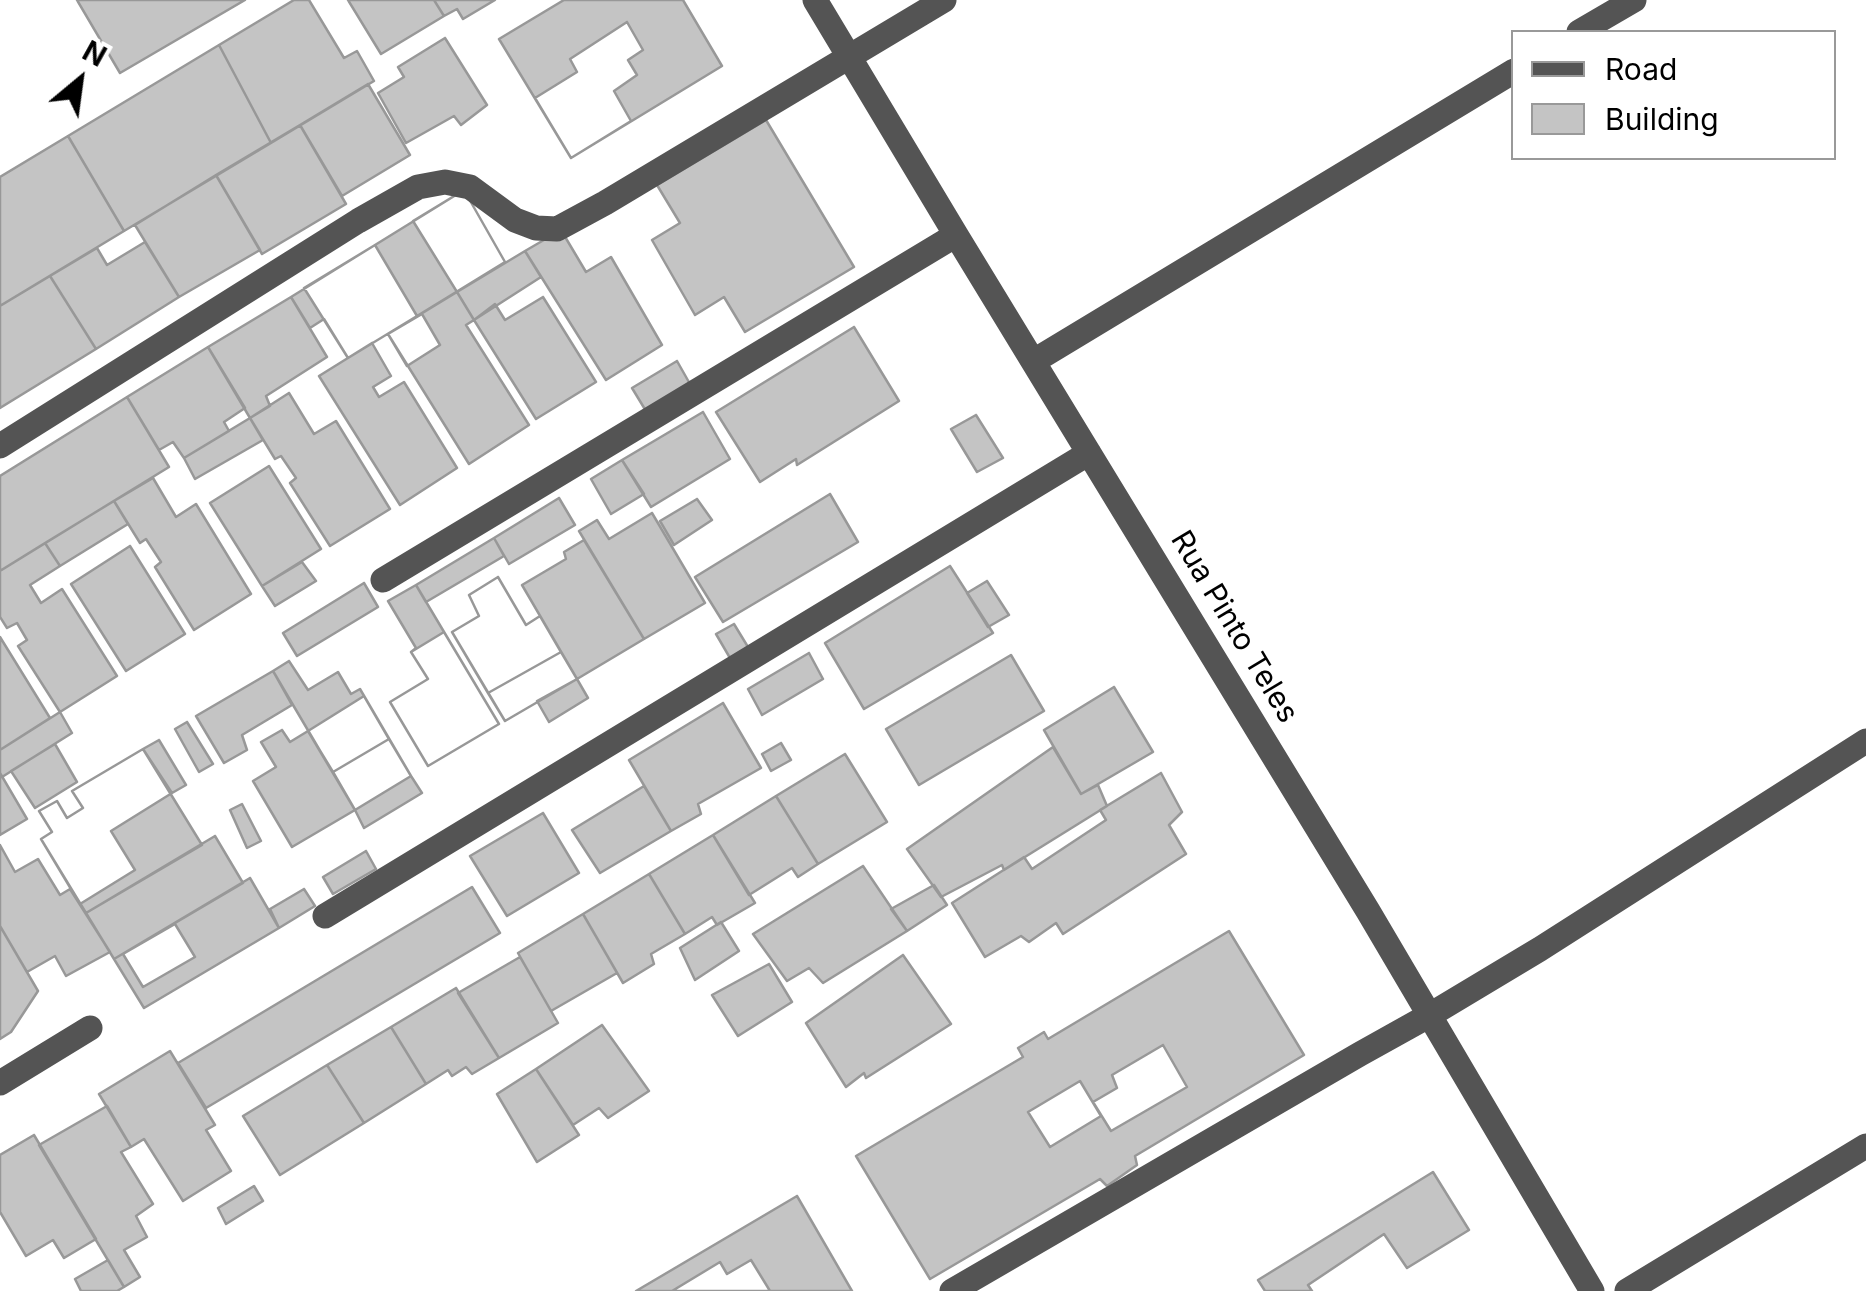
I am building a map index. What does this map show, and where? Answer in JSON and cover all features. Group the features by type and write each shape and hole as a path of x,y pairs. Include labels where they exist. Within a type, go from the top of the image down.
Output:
{"street":[{"name":"Rua Pinto Teles","path":"815,0 1430,1015 1592,1291"},
{"path":"0,446 418,187 444,182 470,187 515,220 536,228 557,229 944,0"},
{"path":"1582,30 1634,0"},
{"path":"1034,361 1511,73"},
{"path":"383,580 956,236"},
{"path":"325,916 1089,453"},
{"path":"952,1291 1540,949 1866,741"},
{"path":"0,1083 90,1028"},
{"path":"1627,1291 1866,1146"}],"building":[{"path":"77,0 245,0 120,73"},
{"path":"294,0 309,0 344,58 357,51 374,81 271,143 219,45"},
{"path":"348,0 434,0 444,16 381,54"},
{"path":"434,0 495,0 463,19 457,9 444,16"},
{"path":"564,0 683,0 722,66 571,158 499,39"},
{"path":"627,22 643,50 628,60 637,75 614,91 631,121 571,158 535,98 577,72 570,59"},
{"path":"445,38 487,105 461,125 454,116 406,143 378,93 404,77 398,67"},
{"path":"219,45 271,143 124,231 68,136"},
{"path":"368,84 410,155 342,196 300,125"},
{"path":"766,120 854,267 745,332 724,297 695,315 652,240 680,223 657,185"},
{"path":"300,125 346,204 262,254 216,175"},
{"path":"68,136 124,231 0,306 0,177"},
{"path":"216,175 260,250 179,297 135,225"},
{"path":"464,190 505,262 457,292 413,221"},
{"path":"464,190 505,262 417,316 375,245"},
{"path":"561,230 586,272 611,257 662,345 606,380 525,251"},
{"path":"145,242 179,297 96,349 50,276 97,248 107,265"},
{"path":"375,245 417,316 348,358 324,319 310,328 291,297"},
{"path":"375,245 417,316 348,358 304,288"},
{"path":"525,251 541,277 474,320 457,292"},
{"path":"50,276 96,349 0,408 0,306"},
{"path":"457,292 474,320 466,325 529,425 469,464 388,334"},
{"path":"291,297 327,357 266,396 270,406 250,418 208,347"},
{"path":"543,297 596,382 536,419 474,320 495,304 505,320"},
{"path":"422,314 440,345 407,366 388,334"},
{"path":"854,327 899,401 797,465 796,459 760,482 716,412"},
{"path":"372,343 391,376 373,387 379,397 404,382 457,468 400,505 319,376"},
{"path":"208,347 245,408 224,422 229,431 184,458 173,442 159,450 127,397"},
{"path":"677,361 690,384 646,411 632,388"},
{"path":"289,393 314,434 336,421 390,509 330,546 290,483 296,478 281,456 275,459 250,418"},
{"path":"127,397 169,467 0,571 0,476"},
{"path":"703,412 730,459 651,507 622,460"},
{"path":"976,415 1003,458 977,472 951,429"},
{"path":"250,418 263,440 195,479 184,458"},
{"path":"622,460 644,494 611,514 591,479"},
{"path":"269,466 321,549 262,586 210,503"},
{"path":"153,478 176,517 196,504 251,594 194,630 155,567 161,562 146,539 140,543 114,501"},
{"path":"830,494 858,542 723,622 695,577"},
{"path":"559,498 575,525 509,564 494,538"},
{"path":"697,499 712,520 674,545 660,521"},
{"path":"114,501 128,524 60,566 45,543"},
{"path":"652,513 705,603 644,639 579,531 597,520 609,539"},
{"path":"494,538 504,556 426,602 416,585"},
{"path":"584,540 644,639 577,679 522,585 566,559 564,552"},
{"path":"45,543 60,566 30,585 41,603 62,589 117,676 60,712 18,646 27,640 17,623 7,628 0,617 0,571"},
{"path":"130,546 185,634 126,671 71,584"},
{"path":"302,562 316,581 275,606 262,586"},
{"path":"950,566 993,633 864,709 825,643"},
{"path":"498,577 526,625 540,616 577,679 505,721 452,632 479,616 469,595"},
{"path":"498,577 526,625 540,616 561,652 488,693 452,632 479,616 469,595"},
{"path":"987,581 1009,615 988,627 967,593"},
{"path":"364,583 378,607 297,656 283,633"},
{"path":"416,585 499,724 428,766 390,702 428,679 411,652 416,648 388,601"},
{"path":"734,624 748,647 730,658 716,634"},
{"path":"444,632 499,724 428,766 390,702 428,679 411,652"},
{"path":"0,637 50,718 0,750"},
{"path":"561,652 577,679 505,721 488,693"},
{"path":"809,653 823,679 762,715 748,689"},
{"path":"1011,655 1044,711 919,785 886,729"},
{"path":"289,661 308,690 338,672 351,694 360,689 411,776 355,810 273,671"},
{"path":"273,671 292,705 242,735 247,750 224,763 196,716"},
{"path":"577,679 588,698 549,722 537,701"},
{"path":"1114,687 1153,752 1081,794 1044,730"},
{"path":"364,696 389,739 333,772 308,731"},
{"path":"723,703 761,768 698,804 701,814 671,831 629,760"},
{"path":"60,712 72,733 2,777 0,750"},
{"path":"187,722 213,764 199,772 175,729"},
{"path":"282,730 290,742 308,731 355,810 292,847 253,781 276,767 261,742"},
{"path":"389,739 411,776 355,810 333,772"},
{"path":"159,740 186,785 172,793 143,749"},
{"path":"781,743 791,760 771,771 762,754"},
{"path":"55,744 77,782 35,808 11,771"},
{"path":"1053,747 1081,794 1098,785 1107,806 1004,870 1002,865 941,897 907,849"},
{"path":"143,749 202,845 86,913 41,839 52,832 39,811 57,801 67,818 83,808 72,791"},
{"path":"143,749 172,793 111,831 135,870 80,904 41,839 52,832 39,811 57,801 67,818 83,808 72,791"},
{"path":"845,754 887,822 818,864 776,796"},
{"path":"0,773 27,819 0,835"},
{"path":"1161,773 1182,812 1169,825 1186,854 1063,934 1056,923 1029,942 1021,936 985,957 952,903 1024,857 1032,869 1106,820 1100,810"},
{"path":"411,776 422,793 364,828 355,810"},
{"path":"644,786 671,831 600,873 572,830"},
{"path":"776,796 818,864 798,877 792,868 749,895 713,835"},
{"path":"242,804 261,841 247,848 230,810"},
{"path":"543,813 579,873 507,916 470,856"},
{"path":"713,835 755,903 717,925 712,917 685,934 649,874"},
{"path":"215,836 243,883 114,959 86,913"},
{"path":"0,845 15,872 38,859 60,895 70,889 110,952 66,976 55,956 27,972 0,926"},
{"path":"366,851 376,869 333,894 323,877"},
{"path":"863,866 907,931 823,983 809,968 787,981 753,934"},
{"path":"649,874 685,934 651,954 654,964 623,983 583,914"},
{"path":"250,878 279,928 144,1008 114,959"},
{"path":"934,885 947,905 907,931 891,909"},
{"path":"472,887 500,933 206,1108 178,1063"},
{"path":"304,889 315,906 279,928 270,909"},
{"path":"583,914 617,973 551,1011 518,953"},
{"path":"721,922 739,951 695,980 680,948"},
{"path":"175,924 195,957 143,987 123,954"},
{"path":"0,926 38,991 11,1032 0,1039"},
{"path":"1229,931 1304,1055 1135,1156 1137,1165 1107,1186 1100,1179 930,1279 856,1156 1023,1057 1018,1048 1044,1032 1048,1039"},
{"path":"903,955 951,1024 846,1087 806,1023"},
{"path":"520,957 558,1023 499,1058 458,993"},
{"path":"769,964 792,1002 738,1036 712,995"},
{"path":"456,988 499,1058 472,1074 466,1067 452,1076 448,1070 426,1084 391,1027"},
{"path":"602,1025 649,1091 608,1118 599,1108 573,1125 536,1069"},
{"path":"391,1027 426,1084 364,1123 327,1065"},
{"path":"1163,1045 1187,1087 1111,1131 1093,1102 1117,1088 1112,1075"},
{"path":"170,1051 215,1125 206,1130 231,1171 183,1201 144,1139 131,1147 99,1094"},
{"path":"327,1065 364,1123 280,1175 243,1116"},
{"path":"536,1069 579,1135 537,1162 497,1094"},
{"path":"1080,1081 1101,1116 1050,1147 1028,1112"},
{"path":"107,1106 131,1147 121,1152 153,1204 136,1216 147,1237 124,1250 140,1277 124,1287 39,1145"},
{"path":"34,1135 96,1239 64,1258 53,1240 26,1256 0,1212 0,1155"},
{"path":"1433,1172 1469,1230 1407,1268 1384,1234 1308,1285 1312,1291 1265,1291 1258,1280"},
{"path":"254,1186 263,1201 226,1224 218,1208"},
{"path":"797,1196 852,1291 636,1291"},
{"path":"108,1260 124,1287 117,1291 81,1291 75,1279"},
{"path":"751,1260 770,1291 672,1291 720,1262 727,1274"}]}
